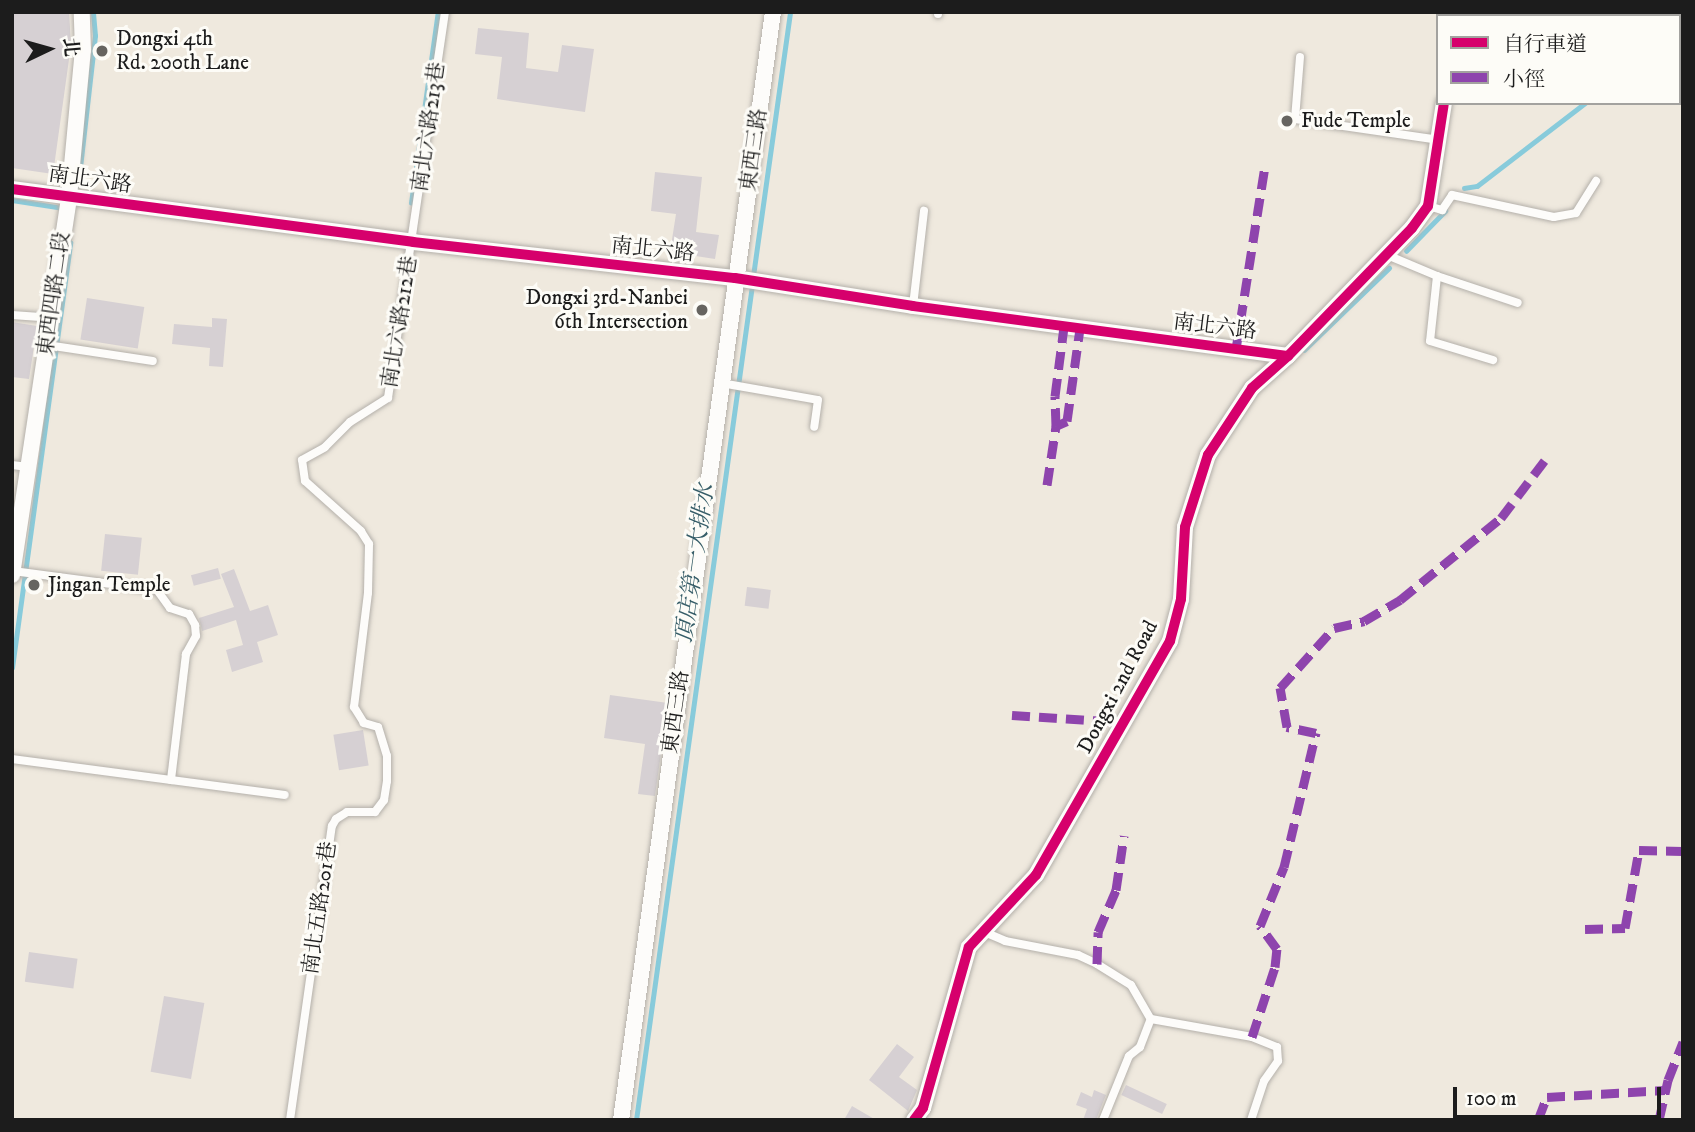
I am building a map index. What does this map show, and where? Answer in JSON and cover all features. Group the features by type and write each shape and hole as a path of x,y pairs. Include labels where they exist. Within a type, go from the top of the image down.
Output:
{"street":[{"name":"東西三路","path":"621,1120 735,278 774,12"},
{"name":"東西四路二段","path":"13,573 20,466 47,345 69,197 84,13"},
{"name":"Dongxi 2nd Road","path":"914,1120 923,1108 969,947 1036,875 1170,640 1181,599 1185,527 1208,455 1252,388 1288,356 1412,228 1428,206 1444,105"},
{"name":"南北六路","path":"12,189 413,242 735,278 913,306 1288,356"}],"lane":[{"name":"南北六路213巷","path":"413,242 445,12"},
{"path":"1300,57 1295,119 1439,140"},
{"path":"1428,206 1442,210 1452,195 1554,217 1576,213 1596,181"},
{"path":"913,306 923,211"},
{"name":"南北六路212巷","path":"306,481 302,460 325,447 350,422 388,398 413,242"},
{"path":"1384,254 1437,276 1518,303"},
{"path":"1437,276 1430,341 1493,360"},
{"path":"12,315 51,318"},
{"path":"47,345 153,361"},
{"path":"721,383 818,400 814,427"},
{"name":"南北五路201巷","path":"290,1120 332,827 336,819 347,812 375,812 384,800 387,781 387,756 378,727 364,723 354,707 368,593 369,544 361,531 306,481"},
{"path":"13,573 158,590 170,608 189,614 195,625 196,636 186,654 171,780"},
{"path":"12,759 285,795"},
{"path":"982,931 1005,941 1078,955 1097,964 1131,985 1151,1019 1252,1037 1277,1047 1278,1061 1264,1081 1251,1120"},
{"path":"1103,1120 1129,1056 1140,1047 1151,1019"}],"building":[{"path":"12,12 69,12 71,45 53,174 12,168"},
{"path":"478,28 529,33 526,68 558,72 562,45 594,49 585,112 497,99 502,57 475,54"},
{"path":"655,172 702,177 696,232 719,235 715,259 670,252 676,214 651,211"},
{"path":"87,298 144,307 138,349 80,339"},
{"path":"212,318 227,319 223,367 209,366 210,348 172,344 174,324 212,327"},
{"path":"12,322 37,326 29,379 12,377"},
{"path":"105,534 142,538 138,575 101,571"},
{"path":"218,568 221,579 194,586 191,575"},
{"path":"234,569 250,611 268,605 278,635 257,642 263,662 232,672 226,650 243,645 236,620 202,631 199,618 234,607 221,574"},
{"path":"747,587 771,590 769,609 745,606"},
{"path":"610,695 668,703 655,796 638,794 645,744 604,738"},
{"path":"363,730 369,766 339,770 333,735"},
{"path":"29,952 78,959 73,989 25,982"},
{"path":"164,996 204,1003 191,1079 151,1072"},
{"path":"897,1044 914,1057 899,1077 917,1090 908,1111 869,1080"},
{"path":"1126,1085 1167,1104 1162,1114 1121,1095"},
{"path":"1094,1090 1106,1095 1096,1120 1083,1120 1087,1109 1076,1105 1081,1092 1092,1097"},
{"path":"852,1106 876,1120 844,1120"}],"waterway":[{"path":"78,185 95,36 93,12"},
{"path":"411,203 438,12"},
{"name":"頂店第一大排水","path":"753,276 790,12"},
{"path":"1464,188 1477,186 1582,105"},
{"path":"12,200 63,208"},
{"path":"1406,251 1445,211"},
{"path":"12,668 70,243"},
{"path":"1304,350 1389,268"},
{"name":"頂店第一大排水","path":"636,1120 752,285"}],"marked path":[{"path":"1236,349 1265,166"},
{"path":"1047,485 1056,426 1055,396 1064,327"},
{"path":"1056,426 1067,421 1080,329"},
{"path":"1252,1037 1275,967 1277,949 1260,926 1284,867 1316,733 1287,727 1280,688 1334,628 1364,621 1400,600 1501,518 1548,456"},
{"path":"1012,715 1121,722"},
{"path":"1097,964 1098,932 1116,890 1124,836"},
{"path":"1585,929 1625,928 1639,850 1683,851"},
{"path":"1659,1120 1668,1080 1683,1042"},
{"path":"1538,1120 1547,1097 1665,1090"}],"cycle path":[{"path":"914,1120 923,1108 969,947 1036,875 1170,641 1181,599 1185,527 1208,455 1252,388 1288,356 1412,228 1428,206 1444,105"},
{"path":"12,189 413,242 735,278 913,306 1288,356"}],"place":[{"name":"Dongxi 4th Rd. 200th Lane","path":"102,51"},
{"name":"Fude Temple","path":"1287,121"},
{"name":"Dongxi 3rd-Nanbei 6th Intersection","path":"702,310"},
{"name":"Jingan Temple","path":"34,585"}]}
